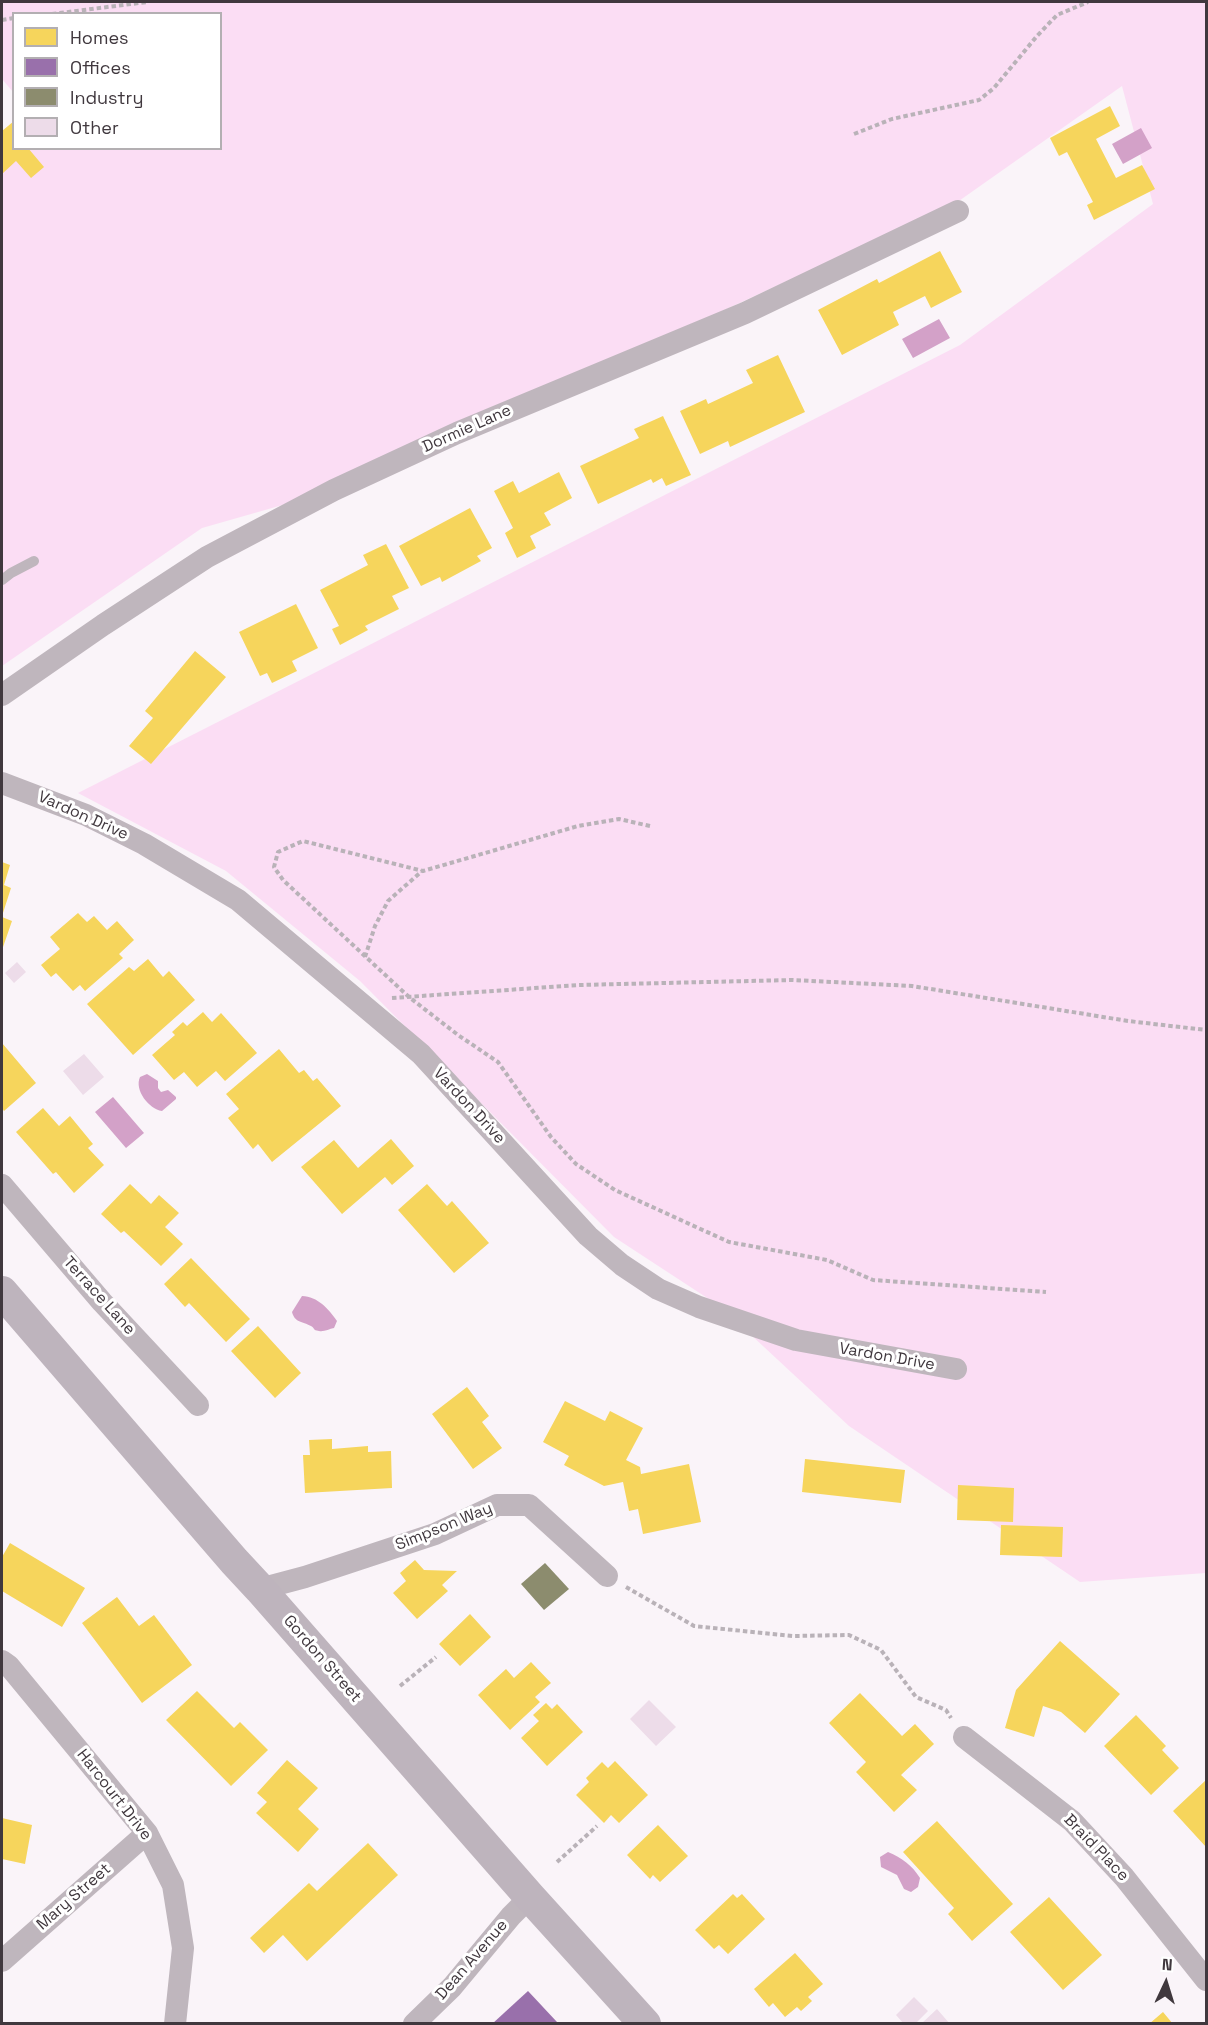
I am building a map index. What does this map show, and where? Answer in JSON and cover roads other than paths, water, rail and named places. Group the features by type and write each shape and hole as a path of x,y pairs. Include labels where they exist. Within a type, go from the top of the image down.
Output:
{"main road":[{"name":"Gordon Street","path":"2,1292 530,1898 645,2024"}],"street":[{"name":"Dormie Lane","path":"2,695 207,557 334,490 457,433 745,313 958,211"},
{"name":"Vardon Drive","path":"2,783 86,816 144,844 238,900 421,1054 588,1236 622,1265 658,1288 699,1307 796,1340 956,1369"},
{"name":"Terrace Lane","path":"2,1185 102,1302 198,1405"},
{"name":"Simpson Way","path":"260,1589 305,1577 435,1534 497,1504 529,1505 607,1576"},
{"name":"Harcourt Drive","path":"2,1661 9,1666 147,1833 173,1885 183,1948 175,2024"},
{"name":"Braid Place","path":"964,1737 1072,1821 1124,1877 1206,1980"},
{"name":"Mary Street","path":"2,1961 147,1833"},
{"name":"Dean Avenue","path":"414,2024 452,1988 511,1916 530,1898"}],"lane":[{"path":"2,580 34,561"}]}
